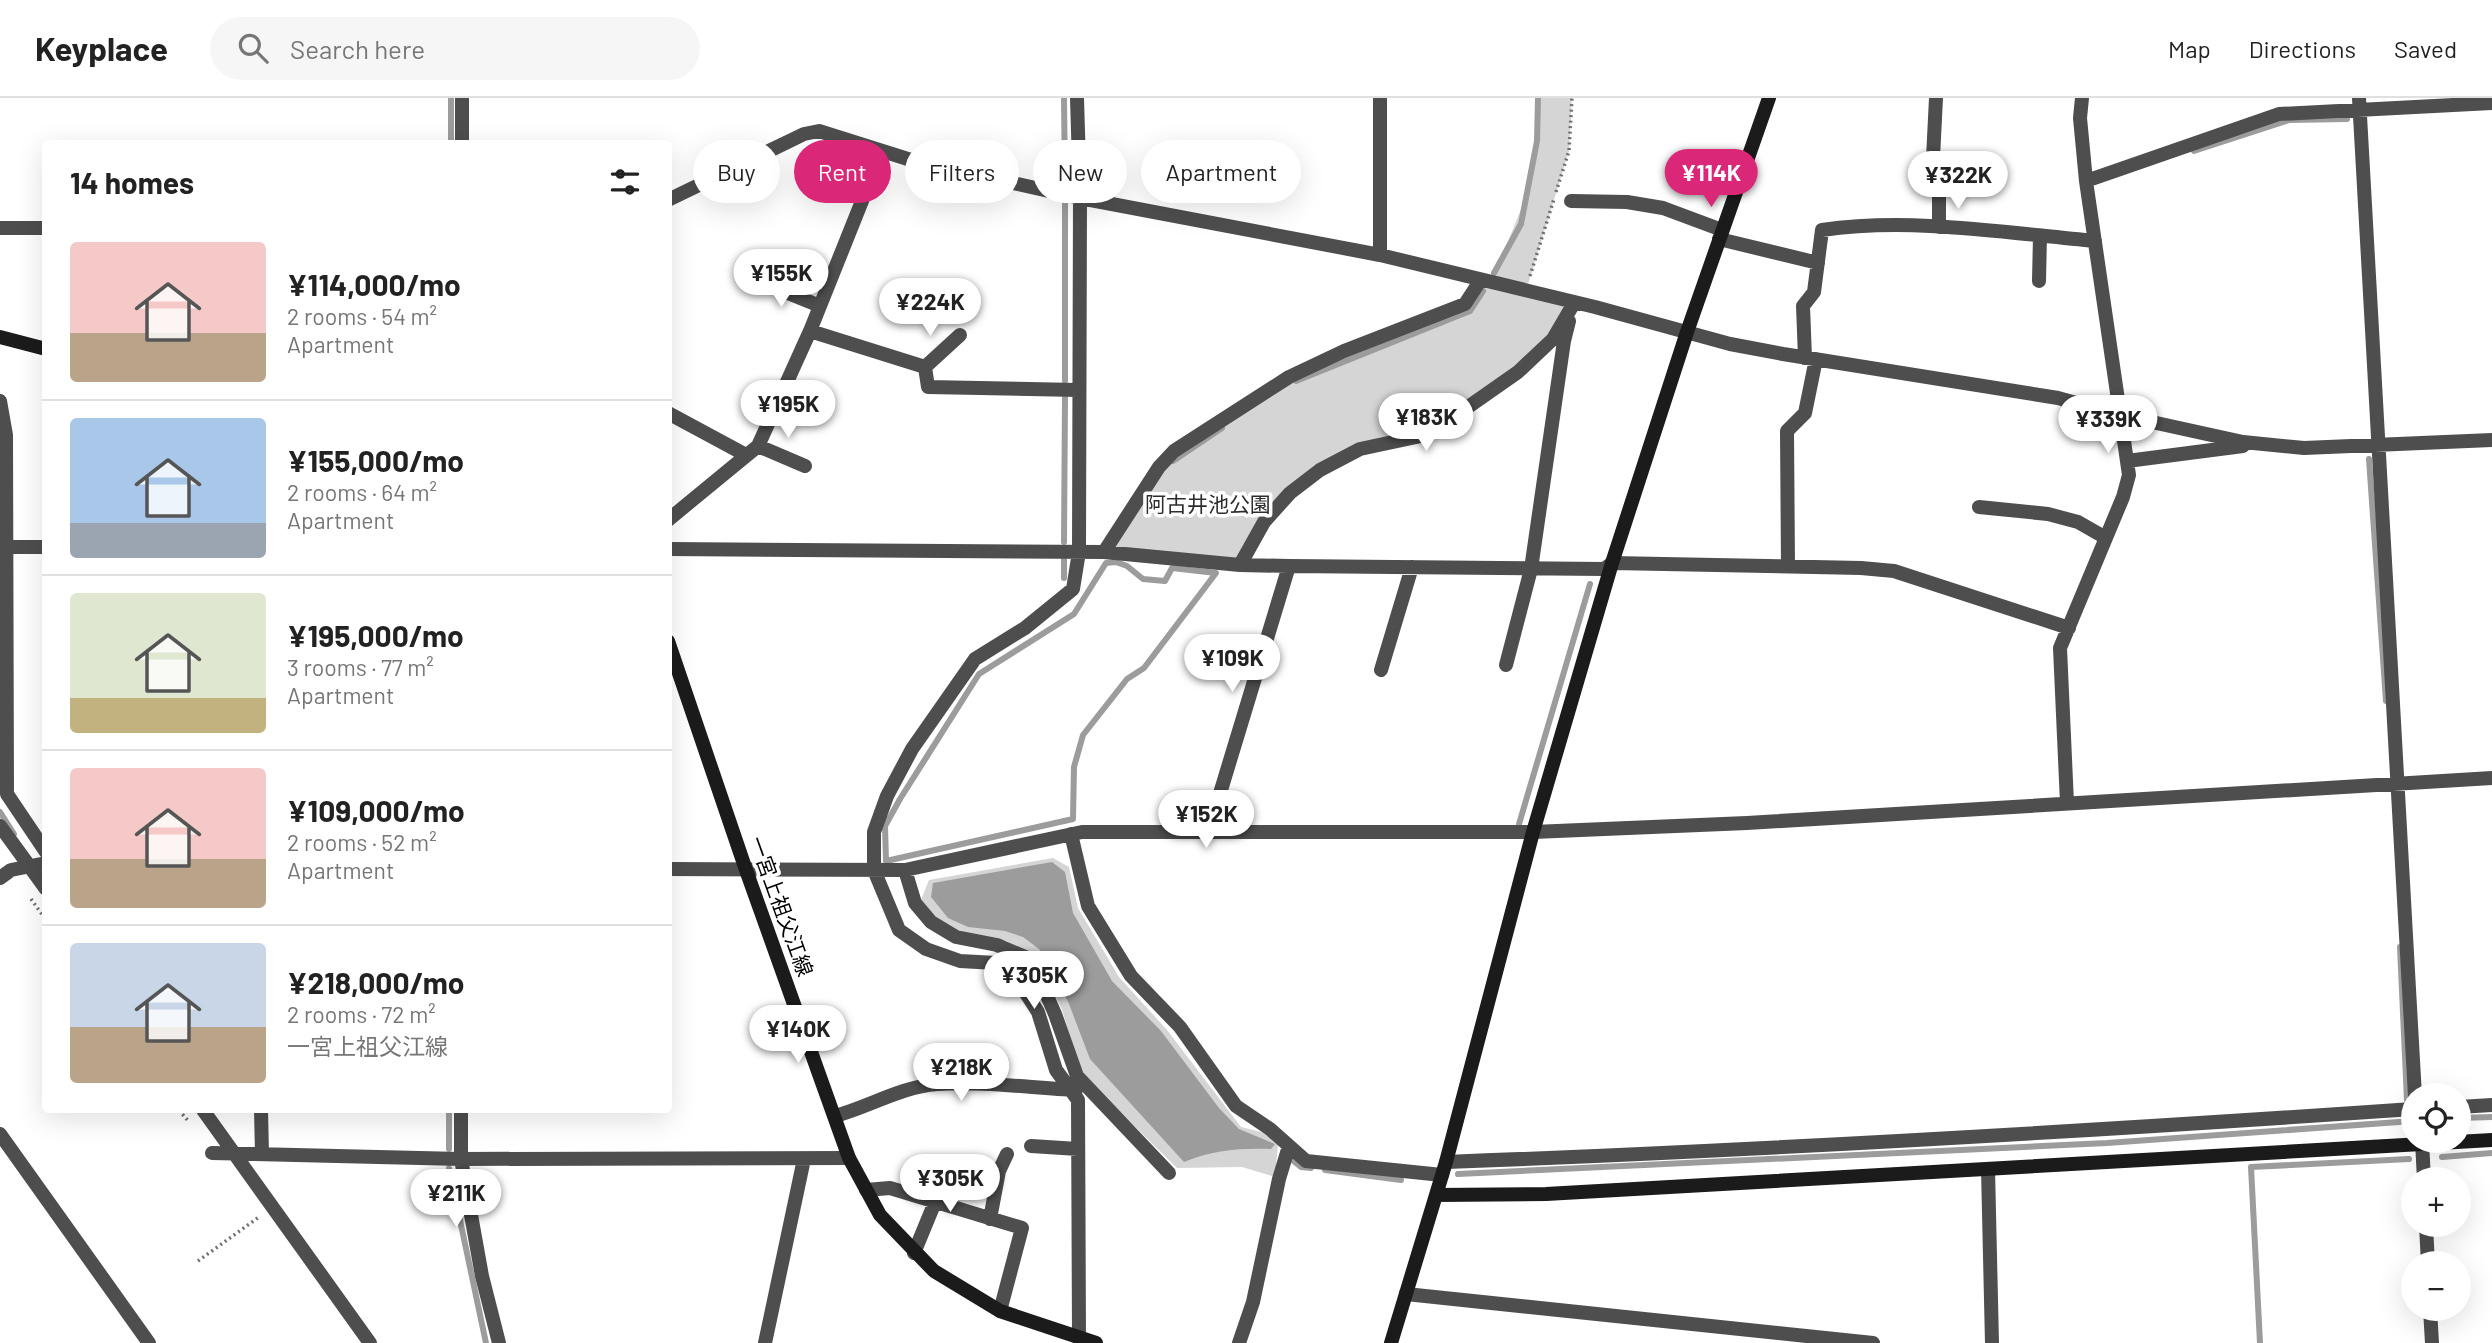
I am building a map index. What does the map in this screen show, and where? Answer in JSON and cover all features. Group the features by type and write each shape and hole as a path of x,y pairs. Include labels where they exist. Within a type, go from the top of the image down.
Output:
{"street":[{"path":"462,98 462,140"},
{"path":"1077,98 1078,140"},
{"path":"1381,98 1381,255"},
{"path":"1391,1343 1444,1168 1533,832 1612,563 1687,332 1769,98"},
{"path":"1936,98 1932,178 1939,194 1939,227"},
{"path":"2067,803 2060,648 2123,497 2129,475 2086,181 2080,118 2082,98"},
{"path":"2086,181 2279,114 2359,104 2492,103"},
{"path":"2359,104 2414,1083"},
{"path":"672,198 804,134 819,131 847,140"},
{"path":"891,154 1033,187"},
{"path":"1571,201 1627,201 1663,208 1721,234 1818,264"},
{"path":"672,517 758,446 810,331 861,203"},
{"path":"1079,1341 1078,1100 1056,1070 1038,1012 1018,981 996,963 960,961 926,949 899,930 874,870 874,832 887,796 912,749 975,659 1026,628 1073,589 1079,552 1080,203"},
{"path":"1106,203 1381,255 1730,344 2058,398 2120,415 2261,444 2304,448 2492,440"},
{"path":"1788,566 1787,431 1805,413 1810,358 1803,306 1814,292 1822,230 1880,225 1939,227 2095,240"},
{"path":"0,228 42,228"},
{"path":"2039,281 2040,236"},
{"path":"756,280 820,306"},
{"path":"1104,552 1159,467 1174,451 1289,377 1345,351 1465,304 1480,281"},
{"path":"1240,565 1264,522 1290,493 1320,470 1360,449 1421,436 1447,421 1518,372 1553,339 1574,303"},
{"path":"1506,665 1531,569 1564,341 1574,303"},
{"path":"810,331 925,367"},
{"path":"925,367 960,335"},
{"path":"0,337 42,348"},
{"path":"925,367 928,387 1079,390"},
{"path":"0,401 6,435 3,469 7,794 42,846"},
{"path":"672,415 746,455"},
{"path":"2127,461 2261,444"},
{"path":"758,446 806,466"},
{"path":"1979,507 2048,514 2078,522 2106,538"},
{"path":"4,547 42,547"},
{"path":"672,549 1104,552 1240,565 1289,566 1604,569 1612,563 1861,568 1895,571 2068,628"},
{"path":"1208,832 1289,566"},
{"path":"1381,670 1412,567"},
{"name":"一宮上祖父江線","path":"672,653 849,1158 880,1215 934,1271 1000,1311 1079,1341 1096,1343"},
{"path":"672,869 905,870 1083,832 1533,832 1747,823 2492,778"},
{"path":"0,826 42,884"},
{"path":"1071,834 1088,906 1131,975 1180,1027 1236,1106 1270,1129 1306,1161 1444,1168 2401,1110"},
{"path":"0,878 11,870 42,864"},
{"path":"905,870 915,903 931,922 956,937 998,945 1026,957 1055,1014 1077,1076 1168,1173"},
{"path":"835,1116 855,1111 892,1094 936,1084 1089,1091"},
{"path":"2471,1106 2492,1105"},
{"path":"205,1113 370,1343"},
{"path":"261,1113 262,1154"},
{"path":"461,1113 461,1159 482,1276 499,1343"},
{"path":"0,1134 149,1343"},
{"path":"2471,1141 2492,1140"},
{"path":"1436,1195 1546,1194 2401,1144"},
{"path":"1031,1146 1078,1149"},
{"path":"1239,1343 1253,1302 1279,1179 1289,1146"},
{"path":"212,1153 461,1159 849,1158"},
{"path":"990,1219 999,1171 1007,1154"},
{"path":"765,1343 804,1159"},
{"path":"914,1253 935,1202 945,1161"},
{"path":"1988,1169 1992,1343"},
{"path":"866,1190 890,1188 1022,1228 1000,1311"},
{"path":"1406,1294 1873,1343"},
{"path":"2431,1321 2432,1343"}],"path":[{"path":"198,1261 259,1217"}],"green space":[{"name":"阿古井池公園","path":"1538,98 1572,98 1569,151 1526,291 1574,303 1553,339 1438,428 1360,449 1290,493 1240,565 1104,552 1159,467 1289,377 1465,304 1480,281 1491,283 1526,197 1537,141"},
{"path":"1053,858 1069,867 1078,908 1119,977 1167,1030 1241,1127 1269,1134 1278,1144 1275,1177 1242,1167 1177,1168 1081,1073 1062,1010 1047,977 1029,955 1007,941 959,932 933,918 921,900 929,880"}],"shaded area":[{"path":"1052,862 1065,872 1073,913 1112,981 1161,1031 1219,1108 1239,1129 1275,1144 1271,1149 1227,1151 1184,1162 1090,1059 1069,1004 1048,961 1039,949 1023,937 1005,931 968,927 948,918 931,897 933,883"}],"waterway":[{"path":"451,98 451,140"},
{"path":"1064,98 1065,140"},
{"path":"1494,273 1521,224 1537,141 1538,98"},
{"path":"2194,151 2289,120 2347,119"},
{"path":"1065,204 1065,381"},
{"path":"1296,381 1470,311 1483,291"},
{"path":"1064,542 1065,398"},
{"path":"1173,461 1222,428"},
{"path":"2369,459 2386,701"},
{"path":"1064,559 1064,578"},
{"path":"1116,562 1127,566 1143,579 1165,581 1172,568 1216,573 1144,668 1127,679 1083,735 1074,767 1073,819 886,861 885,826 979,674 1074,614 1106,563 1116,562"},
{"path":"1519,824 1590,584"},
{"path":"0,812 14,834"},
{"path":"2400,947 2406,1083"},
{"path":"449,1113 449,1149"},
{"path":"2471,1118 2492,1117"},
{"path":"1458,1174 2107,1143 2401,1122"},
{"path":"2442,1157 2492,1153"},
{"path":"1291,1159 1301,1167 1311,1168"},
{"path":"2260,1343 2251,1167 2409,1159"},
{"path":"449,1168 486,1343"},
{"path":"1325,1170 1401,1180"}]}
